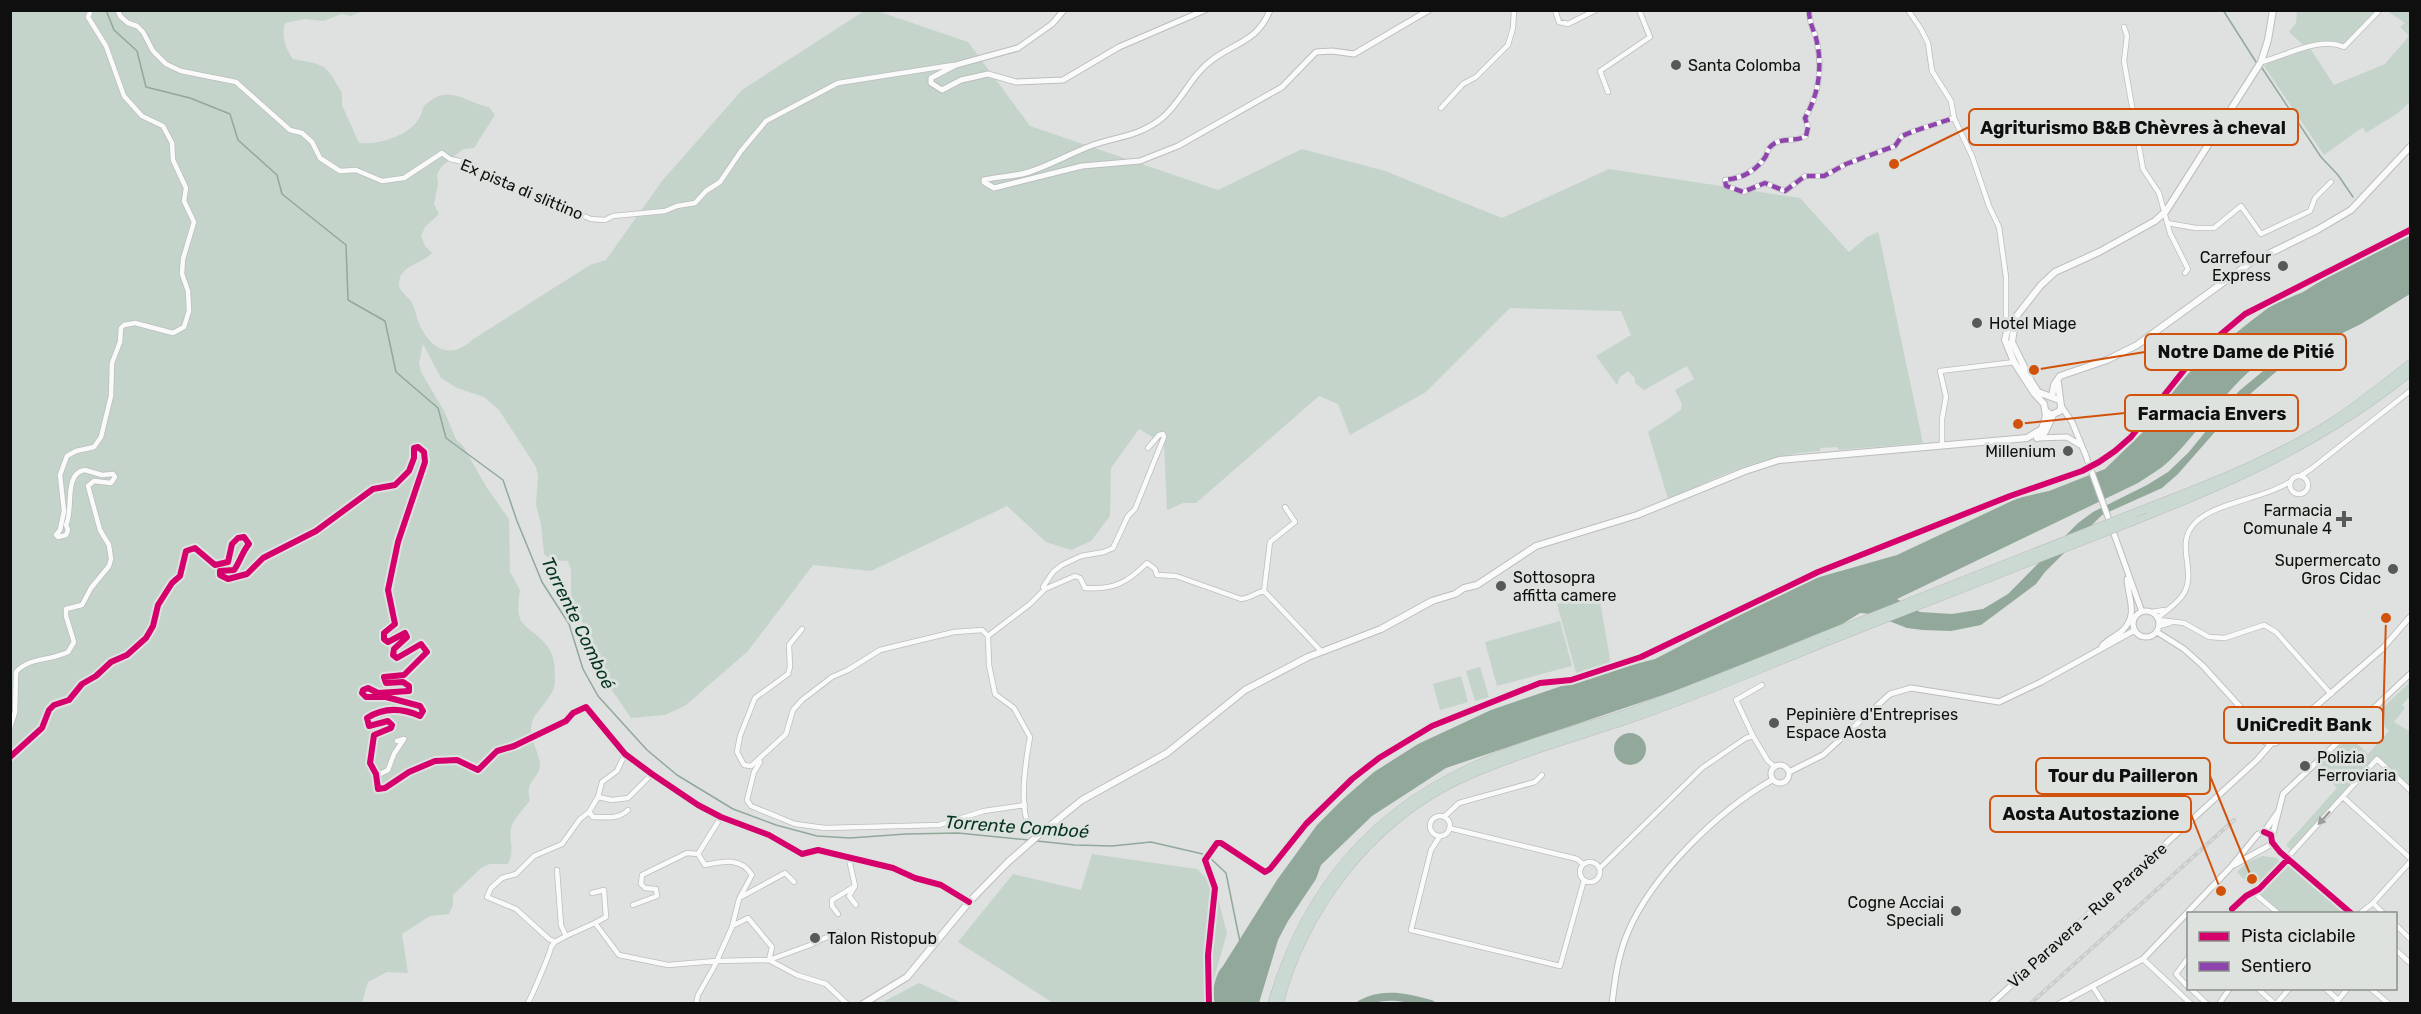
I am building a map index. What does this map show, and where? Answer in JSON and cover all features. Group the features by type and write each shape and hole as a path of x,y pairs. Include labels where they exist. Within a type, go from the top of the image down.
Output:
{"highway":[{"path":"1272,1004 1280,977 1304,924 1336,871 1376,828 1424,792 1492,758 1653,704 2145,509 2269,457 2336,420 2410,364"},
{"path":"1279,1004 1302,942 1341,876 1375,839 1427,798 1452,783 1503,761 1656,709 2210,490 2312,441 2387,391 2410,372"}],"main road":[{"path":"2055,400 2038,392 2018,362 2005,340 2008,327 2041,285 2055,272 2100,252 2155,221 2166,212 2261,62 2268,40 2273,10"},
{"path":"2037,438 2044,432 2054,415 2058,379 2069,372 2108,360 2137,345 2250,263 2317,230 2351,210 2410,148"},
{"path":"2018,316 2012,336 2018,362 2034,393 2044,407 2054,415"},
{"path":"2044,407 2055,400"},
{"path":"863,1004 907,977 969,902 1043,832 1099,790 1167,753 1245,690 1321,651 1381,628 1432,601 1477,585 1524,552 1548,540 1637,515 1762,464 1797,457 2027,438 2042,429 2046,418 2044,407"}],"street":[{"path":"10,728 15,712 16,672 30,661 57,658 69,652 74,642 66,609 82,605 91,588 109,566 111,559 109,544 99,530 88,486 94,481 111,483 115,477 113,474 102,475 85,470 76,474 72,481 69,519 66,525 68,530 66,535 58,537 56,535 60,530 64,511 60,475 67,456 76,451 94,447 101,438 111,396 112,363 120,342 121,328 124,325 135,323 173,333 184,327 189,317 188,291 182,274 185,251 194,222 184,201 186,188 173,160 172,143 163,126 142,116 124,96 106,46 88,17 91,10"},
{"name":"Ex pista di slittino","path":"117,10 128,23 137,26 143,32 153,51 166,64 181,71 236,82 290,130 302,133 312,142 320,158 340,171 356,170 382,181 404,178 442,153 450,159 468,163 498,180 566,210 599,220 613,216 665,211 695,203 706,191 720,182 741,151 766,121 838,83 937,69 985,57"},
{"path":"1064,10 1052,24 1025,44 956,65 931,78 931,83 942,90 961,81 988,75 1016,82 1063,80 1119,47 1205,10"},
{"path":"1270,10 1260,30 1211,61 1162,118 1140,132 1094,145 1034,171 991,178 984,182 994,188 1082,166 1140,161 1186,142 1219,121 1274,92 1316,52 1332,51 1354,54 1429,10"},
{"path":"1441,108 1462,84 1476,77 1508,45 1513,28 1514,10"},
{"path":"1555,10 1559,22 1568,24 1596,10"},
{"path":"1608,92 1600,71 1650,38 1639,10"},
{"path":"1809,10 1809,22 1820,60 1815,102 1805,118 1808,127 1806,136 1802,139 1783,140 1770,147 1756,168 1740,178 1725,180 1726,186 1743,192 1765,183 1785,191 1805,176 1824,176 1846,164 1895,146 1902,136 1954,118"},
{"path":"1908,10 1925,36 1930,64 1948,94 1954,118 1975,163 2001,237 2006,277 2006,323 2008,327"},
{"path":"2261,62 2318,45 2337,44 2344,47 2378,12"},
{"path":"2124,27 2127,36 2124,61 2143,169 2155,184 2166,212 2167,223 2188,269 2185,273"},
{"path":"2167,223 2196,228 2214,228 2241,206 2260,234 2310,211 2316,198 2331,182"},
{"path":"1942,445 1942,419 1946,397 1940,371 2018,362"},
{"path":"2167,609 2147,637 2135,630 2134,621 2142,612 2167,609 2179,601 2188,585 2185,544 2195,522 2210,513 2269,492 2300,476 2410,391"},
{"path":"2055,400 2072,422 2142,612"},
{"path":"2054,415 2070,425 2089,467"},
{"path":"1045,589 1043,587 1053,572 1062,564 1081,556 1113,548 1128,516 1136,509 1164,437 1163,434 1159,435 1148,448"},
{"path":"2027,438 2067,437 2080,446"},
{"path":"10,757 42,728 49,710 54,705 69,700 82,684 96,676 111,662 127,655 146,638 153,626 158,604 172,583 180,576 186,551 195,548 215,565 228,562 232,544 238,538 244,537 249,544 242,552 239,564 234,570 220,571 220,575 228,579 247,574 262,558 316,531 373,489 395,485 409,471 414,458 414,448 418,447 424,452 425,462 398,542 388,590 395,624 384,633 384,639 388,642 405,633 407,638 394,649 393,655 397,658 421,644 427,651 404,675 384,677 386,683 403,682 409,686 409,691 378,693 368,688 362,693 366,698 386,697 420,706 423,711 420,716 406,710 388,709 368,718 369,726 388,721 392,724 391,728 374,735 370,763 376,776 378,789 385,788 409,772 435,761 457,760 478,770 498,751 514,746 566,721 573,713 586,707 625,754 698,805 721,817 769,835 802,854 818,850 893,868 915,878 941,885 969,902"},
{"path":"2269,492 2284,489 2298,495 2303,494 2308,489 2312,472 2318,464"},
{"path":"2300,476 2308,482"},
{"path":"2291,481 2292,491"},
{"path":"1264,591 1270,542 1295,522 1285,507"},
{"path":"988,636 1030,604 1045,589 1075,576 1080,578 1085,588 1106,589 1133,576 1147,563 1155,569 1156,575 1176,576 1241,599 1264,591"},
{"path":"2100,649 2107,640 2122,631 2131,617 2132,603 2127,571"},
{"path":"1264,591 1321,651"},
{"path":"2152,612 2158,624 2203,666 2261,733 2262,753"},
{"path":"2263,740 2271,744 2279,739 2383,648 2410,617"},
{"path":"2158,624 2184,623 2209,638 2225,638 2264,625 2276,632 2331,694"},
{"path":"802,629 789,645 788,674 754,698 736,752 744,765 751,766 761,759 786,734 793,711 801,700 832,677 880,650 954,632 982,630 988,636 989,665 995,694 1014,708 1030,737 1027,755 1025,816 1029,826 1043,832"},
{"path":"1789,772 1822,755 1890,694 1899,690 1911,688 1936,691 1999,702 2041,682 2135,630"},
{"path":"2230,868 2264,848 2272,839 2283,794 2410,674"},
{"path":"1762,685 1736,700 1768,761 1774,766 1785,766 1789,772 1784,783 1772,780 1770,775 1774,766"},
{"path":"2243,710 2267,725 2276,726 2290,724 2310,712"},
{"path":"2261,733 2267,725"},
{"path":"2276,726 2280,732 2279,739"},
{"path":"1584,880 1591,882 1597,880 1600,868 1702,768 1746,738 1753,736"},
{"path":"376,776 388,771 394,754 404,739 397,741"},
{"name":"Via Paravera - Rue Paravère","path":"1990,1004 2257,760 2271,744"},
{"path":"555,942 540,933 516,909 487,897 491,888 502,878 516,874 534,856 562,844 580,819 590,812 598,797 602,782 618,771 625,754"},
{"path":"761,759 754,772 747,800 751,807 795,824 825,828 939,825 984,811 1025,804"},
{"path":"2230,911 2259,889 2377,759 2410,790"},
{"path":"598,797 612,800 628,798 652,774"},
{"path":"1444,817 1459,802 1535,782 1542,776"},
{"path":"1612,1004 1620,954 1628,931 1643,901 1665,872 1730,808 1746,795 1772,780"},
{"path":"2343,797 2410,860 2373,903 2362,912"},
{"path":"590,812 593,817 612,818 622,816 628,810"},
{"path":"2188,912 2230,868 2258,834 2264,832 2278,812"},
{"path":"1437,816 1444,817 1449,822 1449,828 1446,834 1440,836 1433,834 1430,824 1437,816"},
{"path":"698,854 721,817"},
{"path":"1449,828 1577,859 1583,864"},
{"path":"2264,832 2272,839 2280,852 2350,912"},
{"path":"1440,836 1431,850 1411,930 1560,966 1563,946 1584,880 1581,874 1583,864"},
{"path":"2256,839 2258,845 2280,852"},
{"path":"633,905 657,896 656,890 645,888 642,884 642,875 687,853 698,854"},
{"path":"696,1004 698,994 732,927 739,899 752,875 747,868 734,861 705,865 698,854"},
{"path":"849,859 855,886 849,896 856,905"},
{"path":"1583,864 1592,862 1600,868"},
{"path":"557,870 561,925 566,936"},
{"path":"739,899 784,873 794,882"},
{"path":"838,914 832,906 832,900 855,886"},
{"path":"527,1004 535,991 538,976 555,942 606,917 604,890 592,893"},
{"path":"2253,892 2277,912"},
{"path":"2373,903 2382,912"},
{"path":"2060,1004 2069,1002 2143,959 2187,913"},
{"path":"732,927 748,918 772,947 769,960"},
{"path":"595,922 619,955 659,964 769,960 838,932"},
{"path":"2397,926 2410,939"},
{"path":"2397,951 2410,963"},
{"path":"2143,959 2191,1004"},
{"path":"2187,959 2176,972 2177,977 2187,986"},
{"path":"769,960 798,975 826,984 847,1004"},
{"path":"2093,987 2104,1004"},
{"path":"2191,990 2207,1004"},
{"path":"2218,1004 2228,990"},
{"path":"2259,990 2276,1004 2288,990"},
{"path":"2327,990 2336,1002 2346,990"},
{"path":"2372,990 2389,1004"}],"shaded area":[{"path":"10,11 363,11 351,16 342,14 323,21 304,19 285,23 283,33 286,46 293,59 324,67 332,76 342,93 342,105 359,143 378,142 398,136 415,124 423,107 440,96 455,95 489,107 495,115 474,148 463,149 442,166 437,174 438,184 434,204 439,214 425,227 421,236 425,246 432,253 405,270 399,283 399,287 413,305 423,332 434,345 441,349 456,350 464,346 590,265 606,260 662,181 742,90 864,11 877,11 968,42 1030,126 1218,190 1302,149 1385,171 1502,218 1609,169 1800,198 1849,252 1867,237 1878,232 1923,443 1839,450 1837,447 1820,448 1820,451 1779,457 1741,468 1668,499 1648,432 1681,410 1682,404 1675,390 1694,379 1687,366 1644,390 1635,383 1635,378 1628,371 1620,377 1617,385 1596,356 1631,335 1621,311 1510,308 1426,392 1350,435 1338,404 1319,396 1196,503 1183,503 1167,510 1164,444 1139,429 1111,468 1110,516 1091,541 1071,550 1046,542 1007,506 871,571 813,565 748,651 686,705 665,715 631,718 603,677 597,658 591,651 583,623 571,608 571,570 568,561 551,560 544,554 541,524 536,505 538,476 536,467 499,410 484,397 457,388 441,378 423,344 419,363 421,372 444,411 456,439 463,446 487,488 509,519 510,572 520,590 518,603 521,620 548,647 554,664 554,687 549,698 534,717 531,727 540,768 529,788 530,800 512,825 511,853 508,864 490,864 481,868 453,895 453,905 449,914 430,916 402,934 408,973 387,972 368,982 362,1003 11,1003"},
{"path":"2297,11 2377,11 2343,44 2335,41 2304,46 2289,32 2296,23"},
{"path":"2387,11 2410,11 2410,102 2398,113 2366,133 2363,127 2324,155 2264,66 2268,62 2310,48 2334,85 2385,64 2409,36 2400,27 2405,23"},
{"path":"2410,236 2410,294 2361,324 2312,348 2284,365 2243,400 2178,474 2162,488 2102,515 2036,584 1981,625 1951,631 1923,630 1907,628 1871,614 1860,613 1839,626 1675,691 1446,768 1372,816 1321,865 1316,879 1278,940 1259,1003 1215,1003 1214,989 1218,974 1277,880 1317,825 1374,772 1418,744 1491,710 1597,674 1655,659 1816,578 1897,555 2018,498 2049,491 2105,469 2145,430 2171,393 2197,364 2272,305 2303,292 2353,261","holes":["2280,350 2280,357 2239,391 2188,453 2168,472 2093,512 2078,523 2008,594 1983,609 1952,614 1920,612 1897,599 2138,483 2169,461 2248,372"]},
{"path":"1599,595 1611,665 1577,676 1557,604"},
{"path":"1560,621 1572,666 1497,686 1485,642"},
{"path":"1480,667 1489,697 1475,701 1466,671"},
{"path":"1461,676 1468,702 1440,710 1433,684"},
{"path":"2410,682 2410,699 2408,698 2402,705 2405,708 2394,722 2409,731 2410,729 2410,788 2377,757 2292,851 2286,845 2337,788 2318,766 2350,737 2368,754 2389,731 2374,716"},
{"path":"1630,733 1641,738 1646,749 1641,760 1630,765 1619,760 1614,749 1619,738"},
{"path":"1092,854 1197,869 1215,887 1227,933 1207,1003 1053,1003 958,942 1013,874 1081,890"},
{"path":"2263,856 2277,858 2279,862 2257,888 2253,888 2237,872 2247,862"},
{"path":"2285,863 2342,912 2280,912 2259,894"},
{"path":"919,983 962,1003 881,1003"}],"waterway":[{"name":"Torrente Comboé","path":"106,10 114,30 137,51 146,87 190,98 230,114 238,140 277,175 282,194 346,245 348,300 385,321 396,372 438,408 446,438 503,480 542,582 569,624 583,669 598,696 647,750 677,775 733,809 776,825 817,836 850,838 958,833 1029,840"},
{"path":"2223,10 2256,62"},
{"path":"2262,68 2321,157 2338,175 2353,197"},
{"name":"Torrente Comboé","path":"1037,841 1112,846 1151,842 1207,855 1226,873 1240,942"},
{"path":"1361,1004 1387,997 1405,998 1431,1004"}],"railway":[{"path":"2030,1004 2234,820"}],"marked path":[{"path":"1809,10 1818,48 1819,69 1814,99 1805,118 1808,127 1806,136 1774,144 1758,166 1738,178 1725,180 1726,186 1743,192 1765,183 1785,191 1805,176 1824,176 1846,164 1895,146 1902,136 1954,118"}],"cycle path":[{"path":"1209,1004 1208,955 1215,888 1205,860 1217,843 1221,843 1265,872 1270,869 1306,824 1352,779 1379,758 1432,726 1540,683 1571,680 1641,657 1818,572 2010,496 2082,471 2115,451 2131,437 2196,355 2245,314 2410,230"},
{"path":"10,757 42,728 49,710 54,705 69,700 82,684 96,676 111,662 127,655 146,638 153,626 158,605 172,583 180,576 186,551 195,548 215,565 228,562 232,544 238,538 244,537 249,544 236,567 234,570 220,571 220,575 228,579 247,574 263,558 316,531 373,489 395,485 409,471 414,458 414,448 418,447 424,452 425,462 398,542 388,590 395,624 384,633 384,639 388,642 405,633 407,637 394,649 393,655 397,658 421,644 427,652 404,675 384,677 386,683 403,682 409,686 409,691 378,693 368,688 362,693 366,697 386,697 420,706 423,711 420,716 407,711 386,710 367,718 369,726 388,721 392,725 391,728 374,735 370,763 376,774 378,789 385,788 409,772 435,761 457,760 478,770 497,751 514,746 566,721 573,713 586,707 625,754 698,805 721,817 769,835 802,854 818,850 893,868 915,878 941,885 969,902"},
{"path":"2264,832 2271,835 2272,842 2280,852 2350,912"},
{"path":"2232,909 2246,896 2259,889 2288,859"}],"place":[{"name":"Santa Colomba","path":"1676,65"},
{"name":"Agriturismo B&B Chèvres à cheval","path":"1894,164"},
{"name":"Carrefour Express","path":"2283,266"},
{"name":"Hotel Miage","path":"1977,323"},
{"name":"Notre Dame de Pitié","path":"2034,370"},
{"name":"Farmacia Envers","path":"2018,424"},
{"name":"Millenium","path":"2068,451"},
{"name":"Farmacia Comunale 4","path":"2344,519"},
{"name":"Supermercato Gros Cidac","path":"2393,569"},
{"name":"Sottosopra affitta camere","path":"1501,586"},
{"name":"UniCredit Bank","path":"2386,618"},
{"name":"Pepinière d'Entreprises Espace Aosta","path":"1774,723"},
{"name":"Polizia Ferroviaria","path":"2305,766"},
{"name":"Tour du Pailleron","path":"2252,879"},
{"name":"Aosta Autostazione","path":"2221,891"},
{"name":"Cogne Acciai Speciali","path":"1956,911"},
{"name":"Talon Ristopub","path":"815,938"}]}
